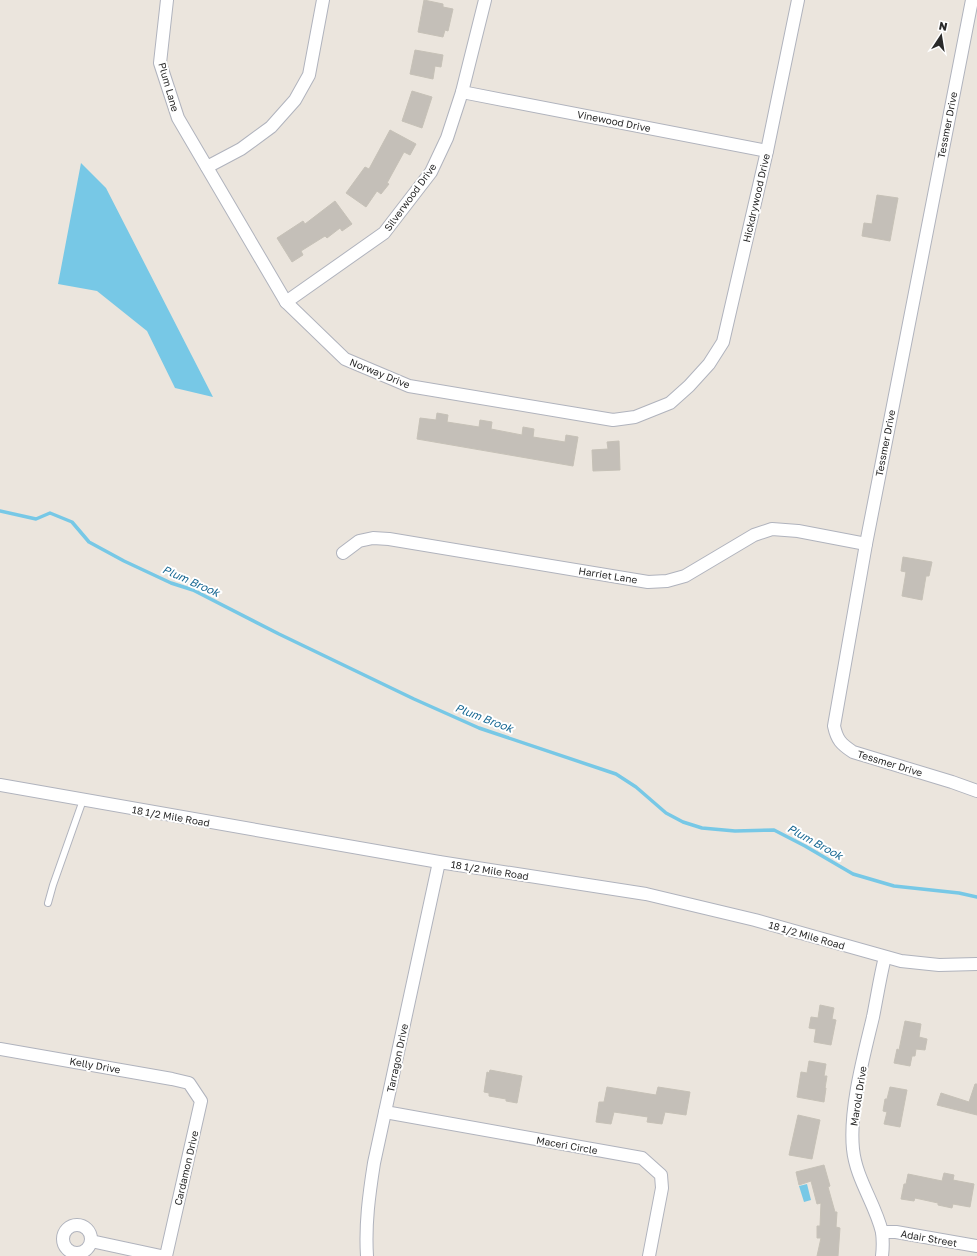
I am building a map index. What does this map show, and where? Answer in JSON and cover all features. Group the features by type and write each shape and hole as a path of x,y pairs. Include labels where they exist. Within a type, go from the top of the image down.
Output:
{"street":[{"name":"Plum Lane","path":"167,0 160,64 178,118 207,167"},
{"path":"207,167 241,149 271,127 295,100 309,75 323,0"},
{"name":"Silverwood Drive","path":"286,302 384,233 431,172 447,138 462,92 485,0"},
{"name":"Hickdrywood Drive","path":"689,386 709,364 723,342 767,150 776,100 798,0"},
{"name":"Tessmer Drive","path":"972,0 866,544 834,726 837,737 843,746 853,752 977,790"},
{"name":"Vinewood Drive","path":"462,92 767,150"},
{"name":"Norway Drive","path":"207,167 286,302 345,359 409,386 613,420 635,417 670,402 689,386"},
{"name":"Harriet Lane","path":"343,553 359,541 373,538 389,539 648,582 667,581 685,576 754,535 772,529 798,531 866,544"},
{"name":"18 1/2 Mile Road","path":"0,785 439,862 646,894 755,920 906,962 939,966 977,964"},
{"name":"Tarragon Drive","path":"367,1256 367,1207 374,1164 439,862"},
{"name":"Marold Drive","path":"882,1256 882,1232 859,1174 853,1149 852,1133 857,1092 885,957"},
{"name":"Kelly Drive","path":"0,1049 189,1083"},
{"name":"Cardamon Drive","path":"166,1256 200,1101 189,1083"},
{"name":"Maceri Circle","path":"385,1112 642,1158 661,1175 662,1188 649,1256"},
{"name":"Adair Street","path":"882,1232 896,1232 977,1246"},
{"path":"91,1241 161,1256"}],"lane":[{"path":"48,903 83,800"}],"water":[{"path":"81,163 106,188 213,397 175,388 147,331 97,291 58,284"},
{"path":"807,1184 811,1200 804,1202 799,1186"}],"building":[{"path":"424,0 443,4 443,7 453,9 448,31 445,30 443,37 418,32"},
{"path":"415,50 443,55 441,67 435,66 433,79 410,74"},
{"path":"412,91 432,97 422,128 402,121"},
{"path":"390,130 416,144 410,155 404,152 387,183 389,184 381,194 377,191 366,207 346,193 365,167 369,169"},
{"path":"877,195 898,198 890,241 862,236 864,223 872,224"},
{"path":"335,201 352,224 342,231 340,228 327,238 325,236 301,251 303,255 292,262 277,238 303,221 305,224"},
{"path":"437,413 448,415 447,422 479,427 480,420 492,422 491,429 522,435 523,427 534,429 533,437 565,442 566,435 578,437 573,466 417,439 420,418 436,420"},
{"path":"619,441 620,470 593,471 592,450 608,449 607,442"},
{"path":"903,557 932,562 929,576 926,576 922,600 902,596 906,572 901,571"},
{"path":"820,1005 834,1008 832,1019 836,1020 831,1045 814,1042 816,1029 809,1028 811,1017 818,1018"},
{"path":"905,1021 921,1024 919,1037 927,1039 925,1050 916,1049 915,1056 912,1056 910,1066 894,1063 897,1049 899,1050"},
{"path":"809,1061 826,1064 824,1076 827,1076 824,1102 797,1097 801,1072 807,1073"},
{"path":"490,1070 522,1076 517,1103 506,1101 506,1099 489,1096 489,1093 484,1092 487,1072 489,1073"},
{"path":"975,1084 977,1084 977,1115 937,1105 941,1093 969,1102"},
{"path":"607,1087 656,1095 658,1087 690,1092 686,1115 665,1112 662,1124 647,1122 648,1117 614,1112 611,1124 596,1122 599,1102 604,1102"},
{"path":"890,1087 907,1090 900,1127 884,1124 887,1112 883,1111 885,1099 887,1099"},
{"path":"798,1115 820,1120 812,1159 789,1155"},
{"path":"824,1165 830,1186 828,1187 835,1212 837,1212 836,1227 840,1228 838,1256 817,1256 821,1238 817,1238 817,1226 820,1226 821,1203 817,1204 811,1181 799,1185 796,1172"},
{"path":"944,1173 954,1175 953,1180 974,1184 970,1207 953,1204 952,1208 915,1198 914,1201 901,1199 908,1174 942,1181"}],"waterway":[{"name":"Plum Brook","path":"0,511 36,519 50,513 72,522 89,542 124,561 171,583 193,590 279,634 414,699 479,728 616,774 636,787 666,813 683,822 702,828 735,831 774,830 853,874 894,886 959,893 977,897"}]}
